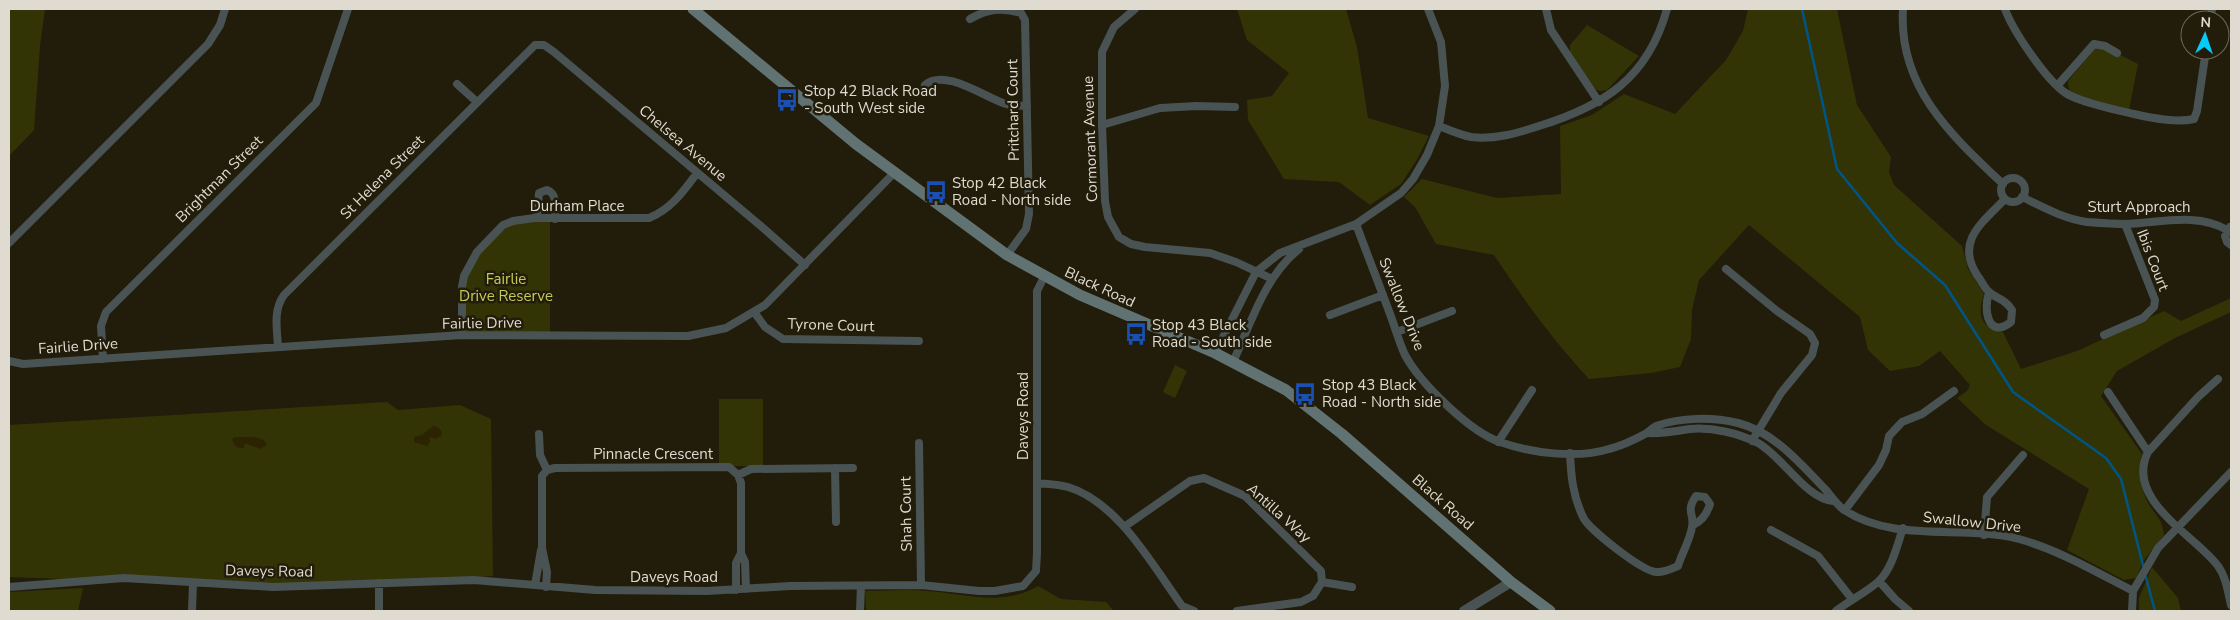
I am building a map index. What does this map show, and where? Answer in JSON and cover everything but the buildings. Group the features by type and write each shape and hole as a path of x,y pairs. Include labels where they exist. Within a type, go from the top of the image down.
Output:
{"main road":[{"name":"Black Road","path":"692,9 856,144 1007,255 1044,277 1080,295 1215,353 1286,390 1342,434 1510,582 1550,611"}],"street":[{"path":"9,243 208,44 220,25 225,9"},
{"name":"Brightman Street","path":"104,359 101,326 106,312 316,103 348,9"},
{"name":"Cormorant Avenue","path":"1134,9 1114,27 1102,52 1102,125 1105,201 1108,218 1120,237 1131,244 1210,253 1272,279"},
{"path":"1215,353 1256,272 1280,253 1356,224 1401,193 1413,179 1427,155 1438,126 1445,86 1441,42 1428,9"},
{"path":"1546,9 1551,30 1599,102"},
{"path":"1438,126 1472,137 1512,135 1577,113 1599,102 1629,80 1655,44 1667,9"},
{"path":"1903,9 1902,25 1908,62 1914,79 1948,130 2003,184"},
{"path":"2005,9 2010,21 2049,78 2070,96 2103,107 2147,117 2186,121 2194,119 2198,111 2205,60"},
{"name":"Pritchard Court","path":"970,19 984,11 1011,10 1021,13 1025,20 1029,214 1026,229 1007,255"},
{"path":"2057,86 2094,44 2105,46 2117,53"},
{"name":"St Helena Street","path":"278,347 277,308 284,295 528,50 535,45 540,45"},
{"name":"Chelsea Avenue","path":"540,45 554,52 806,265"},
{"path":"925,85 935,80 956,82 1005,104 1027,106"},
{"path":"457,84 476,102"},
{"path":"1102,125 1160,108 1196,106 1235,108"},
{"name":"Fairlie Drive","path":"9,361 23,364 462,335 688,336 726,328 765,305 895,172"},
{"name":"Durham Place","path":"462,335 462,287 464,276 473,258 503,225 513,221 537,218 635,220 648,218 662,213 676,201 697,173"},
{"path":"2013,179 2020,181 2024,187 2022,198 2012,202 2005,199 2002,193 2003,184 2013,179"},
{"path":"537,218 539,193 547,190 552,192 555,197 555,218"},
{"name":"Sturt Approach","path":"2022,198 2068,218 2085,222 2125,224 2170,220 2197,221 2216,223 2229,228"},
{"path":"1989,293 1986,302 1988,319 1992,324 2000,327 2011,322 2012,310 2004,300 1989,293 1974,269 1968,251 1975,230 2005,199"},
{"name":"Swallow Drive","path":"1356,224 1406,355 1424,383 1476,429 1498,442 1544,453 1570,454 1609,450 1648,433 1711,429 1734,434 1752,441 1772,453 1820,498 1833,501"},
{"name":"Ibis Court","path":"2104,335 2143,318 2154,306 2155,300 2125,224"},
{"path":"2229,228 2225,239 2231,246"},
{"path":"1233,362 1272,279 1286,259 1307,243"},
{"path":"1726,269 1777,311 1810,334 1815,344 1812,355 1780,393 1752,441"},
{"name":"Daveys Road","path":"9,588 124,578 273,587 474,580 595,590 736,590 921,584 979,591 1012,589 1023,586 1036,571 1037,291 1044,277"},
{"path":"1330,315 1383,295"},
{"name":"Tyrone Court","path":"754,312 765,327 783,339 919,341"},
{"path":"1397,332 1452,312"},
{"path":"2218,379 2198,397 2148,452 2144,465 2148,490 2161,510 2218,565 2226,582 2231,605"},
{"path":"1498,442 1532,390"},
{"path":"1845,510 1879,465 1886,450 1889,436 1902,422 1922,414 1954,391"},
{"path":"2108,392 2148,452"},
{"name":"Swallow Drive","path":"1648,433 1654,427 1685,420 1724,420 1740,424 1775,440 1797,460 1829,494 1833,501 1845,510 1871,523 1919,532 1984,535 2018,539 2062,554 2133,591"},
{"path":"535,585 542,548 542,476 547,470 540,455 540,434"},
{"name":"Shah Court","path":"919,443 921,584"},
{"path":"1570,454 1572,490 1584,520 1610,544 1643,568 1655,572 1665,572 1678,566 1693,525"},
{"path":"1984,535 1987,497 2023,455"},
{"name":"Pinnacle Crescent","path":"547,470 555,468 729,467 738,475"},
{"path":"746,589 745,562 741,553 741,483 738,475 752,468 853,468"},
{"path":"835,468 836,522"},
{"path":"2132,611 2133,591 2158,548 2231,472"},
{"name":"Antilla Way","path":"1124,527 1190,481 1204,478 1245,496 1321,571 1322,582"},
{"path":"1037,483 1068,487 1099,502 1124,527 1182,606 1194,611"},
{"path":"1836,611 1878,581 1886,572 1903,528"},
{"path":"1772,530 1818,556 1852,599"},
{"path":"542,548 547,572 546,587"},
{"path":"736,590 736,563 741,553"},
{"path":"1878,581 1894,599 1909,611"},
{"path":"1237,611 1301,602 1312,596 1322,582 1352,586"},
{"path":"1464,611 1510,582"},
{"path":"192,583 192,611"},
{"path":"379,611 380,583"},
{"path":"860,611 861,586"}],"green space":[{"path":"9,9 45,9 40,46 34,130 9,156"},
{"path":"1237,9 1346,9 1357,47 1368,118 1429,136 1401,184 1370,205 1339,182 1284,179 1248,120 1247,100 1272,96 1289,73 1247,40"},
{"path":"1748,9 1837,9 1857,105 1891,157 1889,172 1894,185 1962,246 1968,269 1984,294 1981,308 1982,319 1989,327 2003,332 2021,369 2077,351 2164,311 2181,321 2231,298 2231,312 2175,338 2117,371 2101,396 2142,454 2140,472 2143,490 2163,529 2164,535 2144,560 2136,578 2124,580 2067,550 2089,489 1986,425 1957,398 1967,391 1970,385 1940,351 1919,366 1890,371 1868,350 1860,317 1749,225 1699,280 1692,310 1691,339 1680,367 1651,373 1589,379 1539,319 1494,255 1436,244 1415,207 1404,197 1422,179 1497,198 1561,194 1560,126 1592,115 1624,94 1675,114 1726,60 1743,31"},
{"path":"1587,25 1639,56 1607,90 1600,91 1595,89 1570,53 1570,45"},
{"path":"2099,44 2138,64 2129,110 2076,95 2069,90 2068,81"},
{"name":"Fairlie Drive Reserve","path":"550,219 550,336 462,335 462,287 469,264 503,225"},
{"path":"1175,365 1187,371 1175,398 1163,392"},
{"path":"719,399 763,399 763,466 719,466"},
{"path":"387,402 398,410 460,405 491,419 493,576 279,587 9,577 9,425"},
{"path":"2152,567 2178,598 2181,611 2139,611 2139,598"},
{"path":"1038,586 1061,599 1106,602 1114,611 866,611 865,591 920,590 998,598 1025,592"},
{"path":"83,588 78,611 9,611 9,592"}],"sand":[{"path":"433,426 438,427 442,432 441,436 436,439 429,437 430,442 427,446 414,442 414,437 422,435"},
{"path":"234,437 255,437 264,440 267,445 260,449 245,443 244,448 240,448 232,440"}],"waterway":[{"path":"1802,9 1837,169 1897,243 1945,285 2013,392 2106,458 2121,479 2144,569"},
{"path":"2145,574 2155,611"}],"place":[{"name":"Stop 42 Black Road - South West side","path":"787,100"},
{"name":"Stop 42 Black Road - North side","path":"936,192"},
{"name":"Stop 43 Black Road - South side","path":"1136,334"},
{"name":"Stop 43 Black Road - North side","path":"1305,394"}]}
